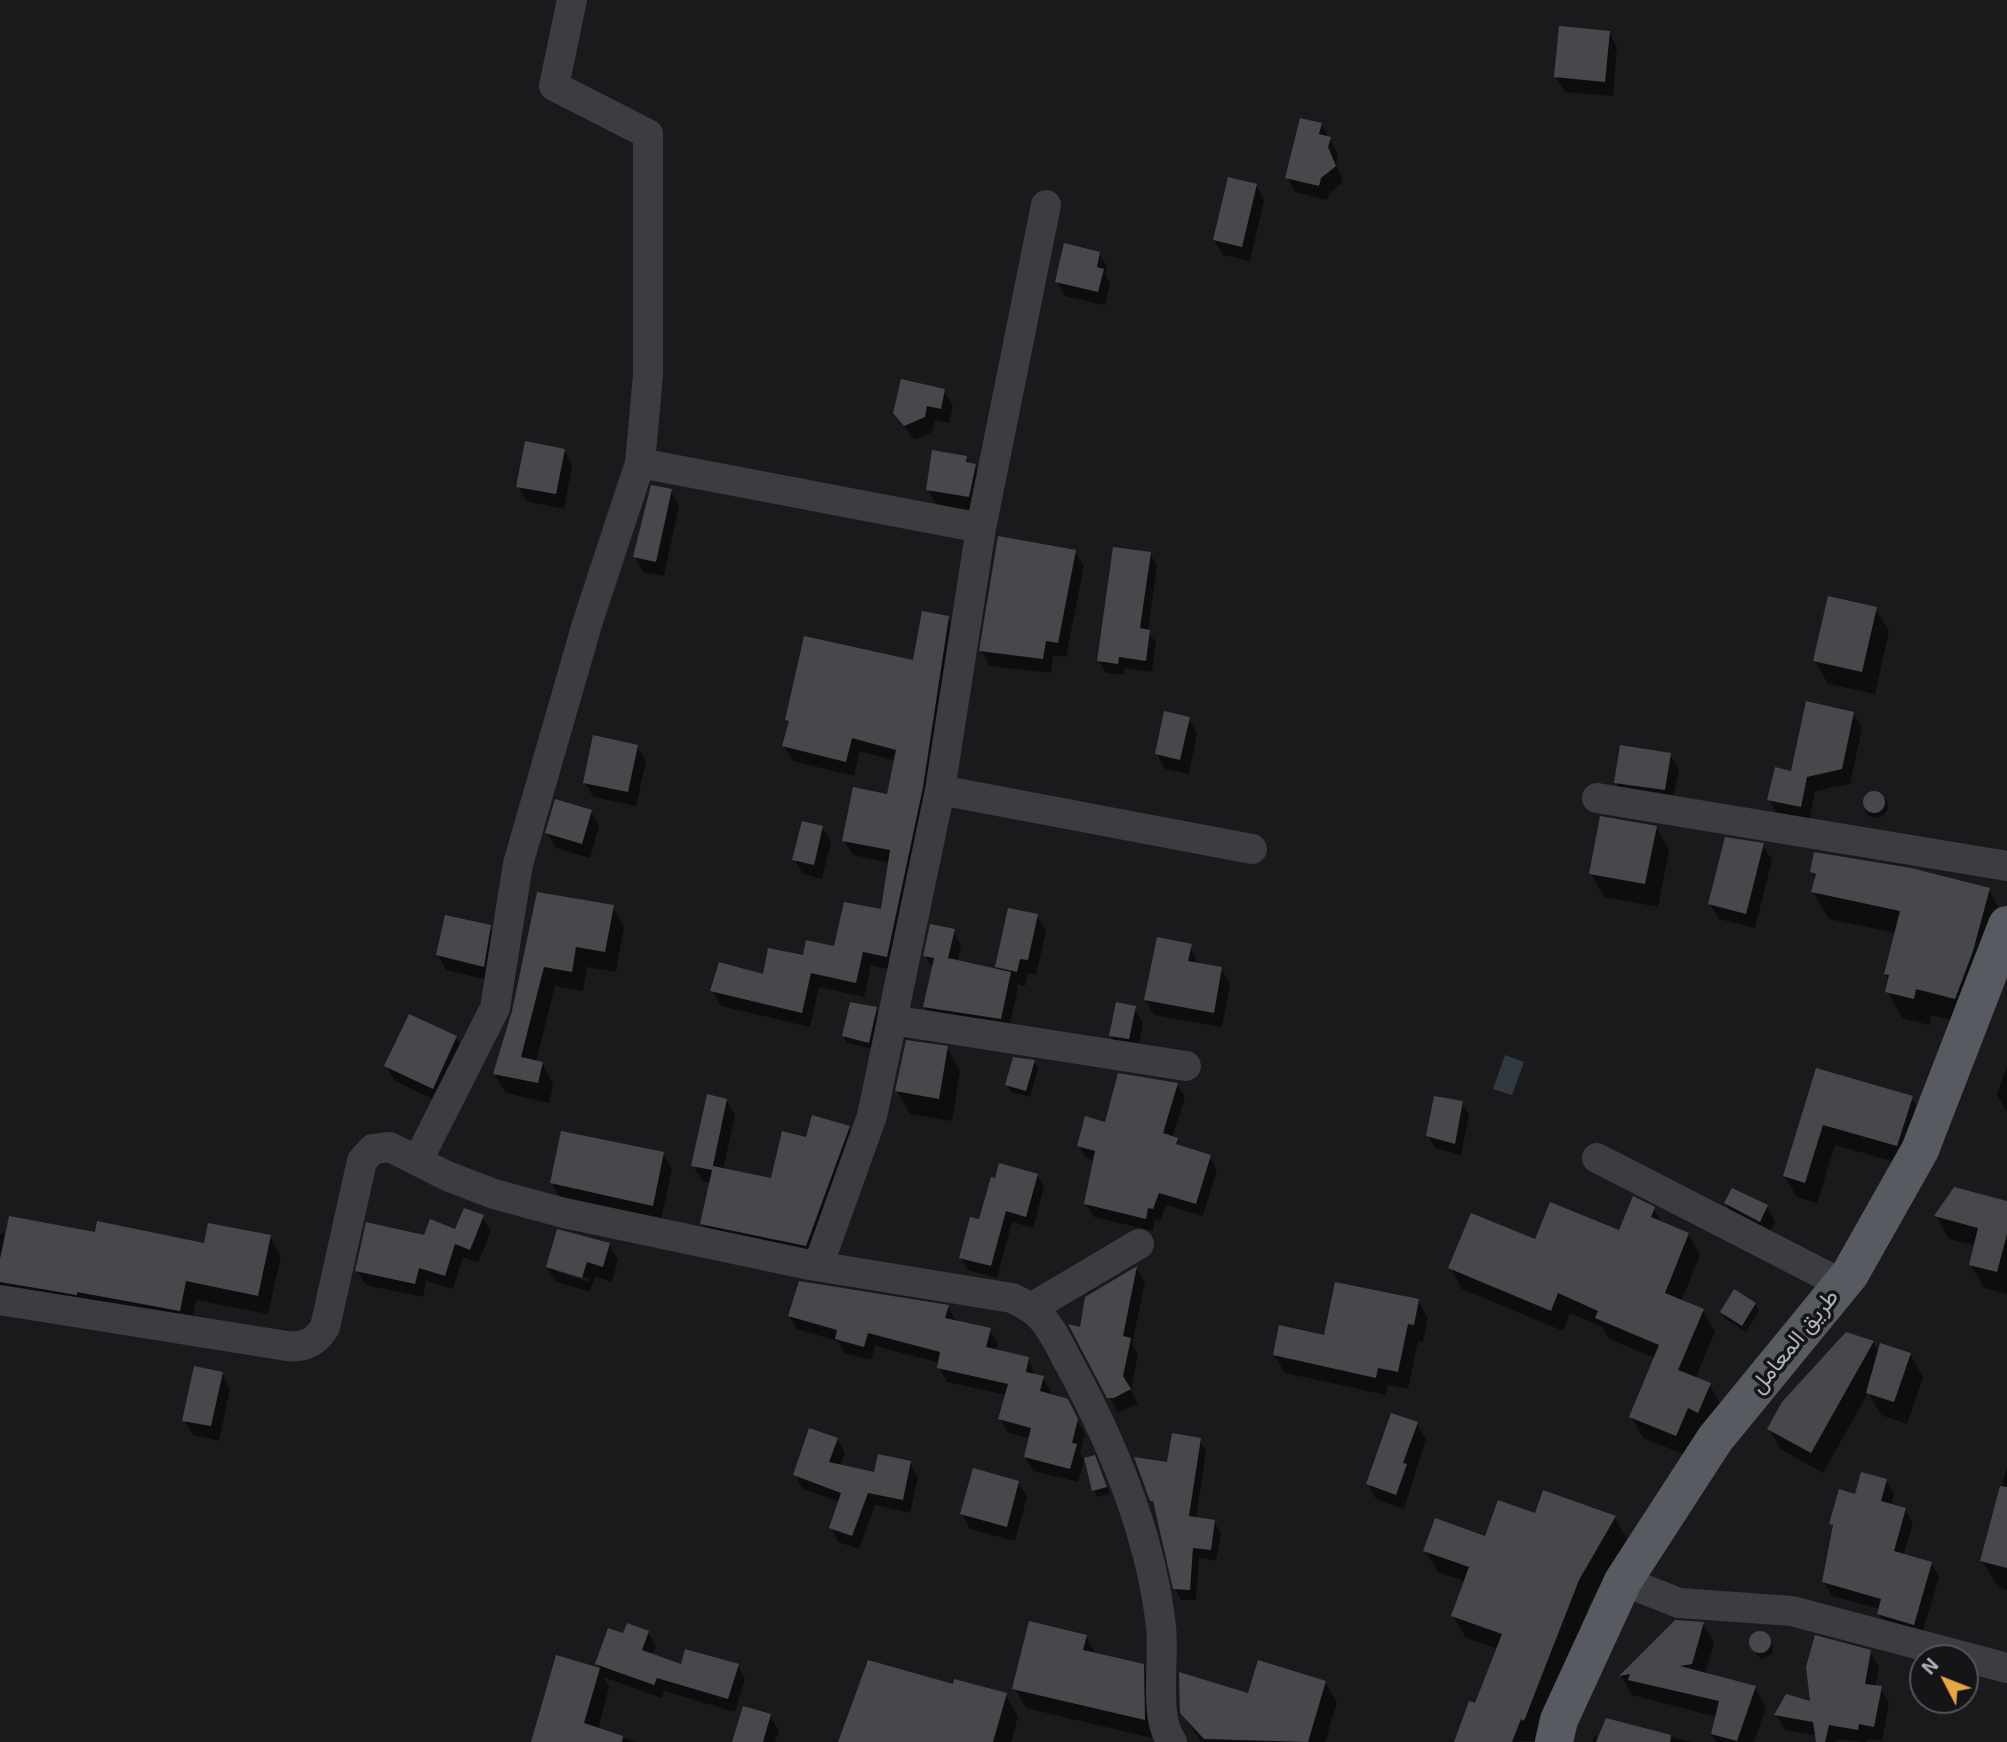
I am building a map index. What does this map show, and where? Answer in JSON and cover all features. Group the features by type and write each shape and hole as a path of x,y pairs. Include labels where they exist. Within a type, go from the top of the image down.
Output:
{"main road":[{"name":"طريق المعامل","path":"1553,1742 1559,1720 1623,1581 1714,1439 1842,1284 1920,1150 2007,925"}],"street":[{"path":"418,1160 495,1008 518,864 587,624 640,463 648,374 648,134 554,86 572,0"},
{"path":"818,1266 872,1116 940,790 981,528 1046,205"},
{"path":"640,463 981,528"},
{"path":"940,790 1252,849"},
{"path":"1597,797 2007,866"},
{"path":"892,1020 1186,1066"},
{"path":"0,1300 287,1346 305,1345 325,1327 362,1161 373,1149 381,1146 397,1150 447,1176 494,1194 564,1213 818,1266 1001,1296 1031,1308 1047,1324 1085,1393 1119,1467 1143,1536 1156,1590 1161,1630 1163,1726 1167,1740"},
{"path":"1597,1158 1842,1284"},
{"path":"1031,1308 1139,1244"},
{"path":"1623,1581 1679,1603 1792,1611 2007,1668"}],"shaded area":[{"path":"1505,1055 1524,1062 1512,1095 1493,1089"}],"building":[{"path":"1559,26 1610,31 1605,82 1554,77"},
{"path":"1300,118 1322,123 1319,134 1331,137 1328,147 1336,166 1321,178 1319,186 1285,178"},
{"path":"1228,177 1257,184 1242,247 1213,240"},
{"path":"1064,243 1100,252 1097,267 1104,269 1098,292 1055,282"},
{"path":"901,379 945,389 941,409 927,406 925,417 904,426 893,413"},
{"path":"525,441 565,449 556,494 516,487"},
{"path":"932,450 967,456 966,462 976,464 969,497 926,490"},
{"path":"651,485 672,489 656,562 633,557"},
{"path":"998,536 1076,550 1058,643 1046,641 1043,659 979,651"},
{"path":"1113,547 1151,552 1140,628 1150,630 1146,661 1119,657 1118,664 1097,661"},
{"path":"1828,596 1877,607 1862,672 1813,661"},
{"path":"922,611 949,616 923,787 887,957 863,952 856,983 811,973 802,1013 710,991 719,962 763,974 768,948 803,955 806,940 834,946 844,902 881,909 890,850 842,841 853,787 887,794 896,750 852,738 846,762 782,746 789,721 785,720 804,636 913,660"},
{"path":"1806,701 1854,712 1842,769 1807,777 1801,807 1767,800 1775,767 1791,771"},
{"path":"1164,711 1190,717 1180,760 1155,754"},
{"path":"593,735 638,745 628,792 583,783"},
{"path":"1620,745 1671,753 1665,790 1614,783"},
{"path":"1874,791 1882,794 1885,802 1882,810 1874,813 1866,810 1863,802 1866,794"},
{"path":"555,799 592,810 582,844 545,833"},
{"path":"1600,816 1657,826 1645,884 1589,874"},
{"path":"802,821 823,826 814,865 792,860"},
{"path":"1725,837 1764,843 1746,914 1708,904"},
{"path":"1814,852 1911,868 1990,888 1973,951 1955,999 1916,989 1914,999 1885,992 1889,975 1884,974 1900,911 1811,892 1816,874 1810,872"},
{"path":"537,892 614,905 605,952 576,947 572,972 544,967 521,1057 543,1062 538,1083 493,1074 512,1011"},
{"path":"1008,908 1038,914 1028,960 1020,959 1017,972 995,967"},
{"path":"445,915 491,925 484,967 436,955"},
{"path":"930,924 955,929 948,958 1011,972 1001,1019 923,1007 934,958 923,956"},
{"path":"1157,937 1192,944 1188,961 1222,967 1214,1013 1144,1000"},
{"path":"850,1002 877,1007 869,1043 842,1036"},
{"path":"1116,1002 1136,1006 1129,1039 1109,1036"},
{"path":"409,1014 457,1036 433,1089 384,1066"},
{"path":"906,1040 948,1046 939,1099 895,1091"},
{"path":"1013,1057 1035,1060 1026,1091 1005,1085"},
{"path":"1816,1068 1913,1096 1897,1146 1823,1125 1805,1183 1783,1176"},
{"path":"1118,1073 1178,1083 1163,1133 1178,1138 1176,1144 1211,1155 1196,1204 1159,1193 1153,1209 1148,1208 1146,1219 1084,1204 1095,1151 1077,1146 1085,1116 1105,1122"},
{"path":"707,1094 727,1099 712,1170 691,1166"},
{"path":"1434,1096 1463,1101 1455,1144 1426,1136"},
{"path":"812,1115 850,1126 806,1246 700,1224 713,1166 771,1178 782,1131 806,1137"},
{"path":"561,1131 664,1152 653,1206 550,1183"},
{"path":"999,1163 1038,1174 1026,1217 1006,1211 991,1266 959,1258 970,1217 979,1219 991,1177 995,1178"},
{"path":"1954,1187 2007,1201 2007,1234 1997,1272 1969,1265 1978,1228 1934,1216"},
{"path":"1732,1188 1768,1205 1760,1222 1724,1203"},
{"path":"1633,1196 1655,1207 1651,1217 1689,1233 1665,1293 1704,1309 1678,1370 1711,1383 1698,1413 1688,1408 1676,1436 1629,1417 1659,1345 1595,1318 1598,1311 1558,1293 1551,1311 1448,1268 1471,1213 1535,1239 1550,1202 1619,1230"},
{"path":"464,1208 484,1215 470,1250 455,1244 445,1276 419,1268 415,1284 355,1271 366,1222 424,1235 430,1219 455,1229"},
{"path":"9,1216 95,1232 97,1221 204,1243 208,1223 271,1235 258,1296 186,1281 180,1311 77,1292 77,1295 0,1282 0,1259"},
{"path":"557,1229 610,1243 603,1267 587,1262 582,1278 546,1267"},
{"path":"1137,1266 1123,1336 1131,1338 1123,1376 1131,1389 1114,1398 1107,1398 1068,1324 1080,1327 1085,1297"},
{"path":"799,1281 949,1305 945,1318 991,1328 986,1347 1029,1357 1026,1372 1044,1376 1040,1391 1068,1399 1078,1419 1072,1443 1077,1444 1070,1469 1024,1457 1031,1428 998,1419 1008,1384 937,1368 940,1352 868,1333 864,1347 835,1339 837,1330 788,1316"},
{"path":"1335,1282 1419,1299 1414,1325 1408,1324 1398,1372 1378,1368 1376,1378 1273,1355 1279,1325 1324,1335"},
{"path":"1734,1289 1756,1303 1742,1326 1720,1312"},
{"path":"1846,1332 1874,1341 1811,1453 1767,1429 1782,1402"},
{"path":"1880,1343 1911,1353 1894,1402 1866,1393"},
{"path":"194,1366 223,1372 211,1426 182,1421"},
{"path":"1391,1413 1418,1422 1403,1463 1407,1464 1396,1495 1366,1484"},
{"path":"809,1428 838,1438 829,1462 874,1472 878,1454 911,1461 903,1500 868,1493 852,1536 829,1528 841,1493 793,1475"},
{"path":"1172,1433 1201,1438 1189,1516 1215,1520 1211,1550 1193,1548 1190,1590 1173,1589 1153,1501 1150,1501 1134,1457 1167,1462"},
{"path":"1095,1455 1107,1487 1092,1491 1084,1458"},
{"path":"973,1468 1019,1481 1007,1527 960,1514"},
{"path":"1861,1472 1887,1479 1881,1501 1906,1508 1894,1551 1932,1562 1914,1625 1877,1614 1881,1599 1822,1582 1833,1525 1829,1524 1839,1489 1855,1494"},
{"path":"2000,1486 2007,1487 2007,1568 1980,1561"},
{"path":"1543,1490 1616,1516 1579,1580 1524,1721 1521,1719 1512,1742 1454,1742 1469,1701 1475,1703 1502,1634 1451,1616 1469,1567 1423,1551 1435,1518 1485,1536 1498,1500 1535,1513"},
{"path":"1675,1620 1704,1622 1692,1664 1680,1666 1756,1686 1737,1741 1711,1734 1719,1701 1628,1680 1630,1674 1619,1676"},
{"path":"1029,1621 1087,1635 1083,1650 1144,1664 1145,1720 1012,1689"},
{"path":"627,1623 649,1631 642,1650 681,1664 685,1649 739,1664 728,1699 657,1678 654,1685 595,1664 608,1628 623,1633"},
{"path":"1760,1631 1768,1634 1771,1642 1768,1650 1760,1653 1752,1650 1749,1642 1752,1634"},
{"path":"1815,1635 1871,1650 1865,1684 1882,1686 1874,1727 1859,1724 1858,1730 1829,1725 1825,1742 1816,1742 1813,1722 1774,1715 1786,1694 1810,1701 1806,1667"},
{"path":"556,1655 600,1668 584,1723 623,1736 622,1742 531,1742"},
{"path":"868,1660 953,1684 954,1679 1007,1693 993,1742 838,1742"},
{"path":"1258,1660 1326,1681 1308,1742 1204,1739 1180,1713 1179,1672 1248,1693"},
{"path":"743,1706 771,1714 763,1742 732,1742"},
{"path":"1606,1718 1671,1735 1670,1742 1596,1742"}]}
